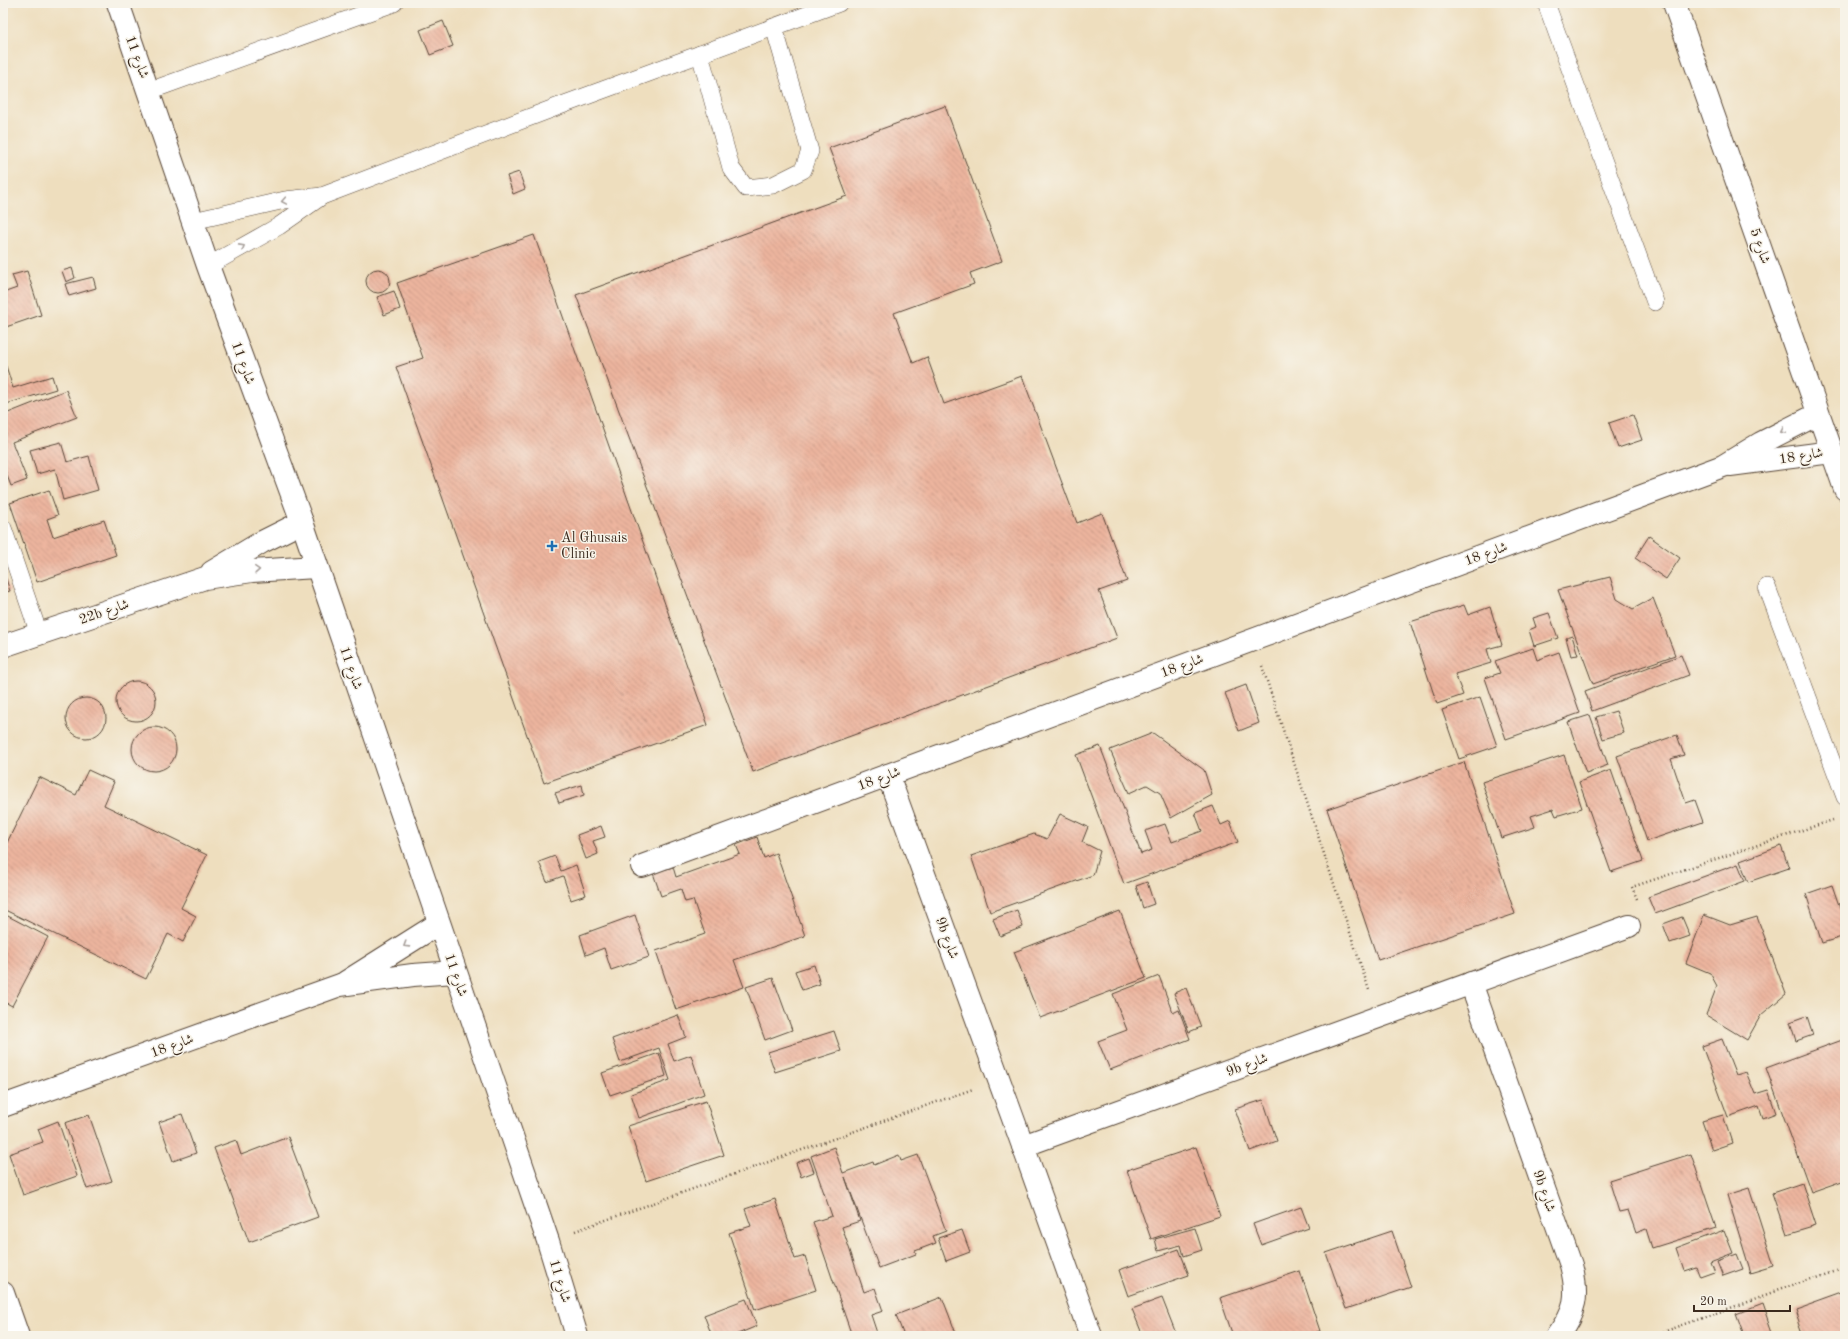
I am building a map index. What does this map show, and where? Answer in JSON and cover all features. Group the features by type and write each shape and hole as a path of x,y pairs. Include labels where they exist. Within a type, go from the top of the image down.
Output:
{"street":[{"name":"شارع 11","path":"118,3 208,266 302,522 438,924 548,1241 577,1336"},
{"name":"شارع 5","path":"1674,3 1845,489"},
{"name":"شارع 18","path":"642,866 1723,466 1761,443 1818,414"},
{"name":"شارع 18","path":"1723,466 1832,452"},
{"name":"22b شارع","path":"205,578 262,542 302,522"},
{"name":"22b شارع","path":"3,646 205,578 252,571 316,566"},
{"name":"9b شارع","path":"888,775 1091,1336"},
{"name":"شارع 18","path":"340,986 438,924"},
{"name":"9b شارع","path":"1023,1146 1629,926"},
{"name":"شارع 18","path":"3,1106 340,986 413,975 455,972"},
{"name":"9b شارع","path":"1471,983 1571,1265 1576,1284 1574,1305 1568,1321 1556,1336"},
{"name":"9b شارع","path":"1540,1336 1548,1325 1558,1306 1564,1284 1565,1262 1562,1241"},
{"path":"3,1293 18,1336"}],"lane":[{"path":"149,91 393,3"},
{"path":"193,221 285,200 322,196 839,3"},
{"path":"1546,3 1655,302"},
{"path":"700,54 731,168 746,188 773,185 803,170 810,151 774,26"},
{"path":"208,266 285,223 322,196"},
{"path":"3,528 39,634"},
{"path":"1766,587 1845,797"}],"path":[{"path":"1254,640 1378,1017"},
{"path":"1629,926 1645,920 1632,887 1838,818"},
{"path":"548,1241 998,1080"},
{"path":"1652,1336 1845,1267"}],"building":[{"path":"443,21 453,46 430,55 420,30"},
{"path":"945,106 1002,261 970,273 974,284 894,313 913,363 927,357 944,404 1022,376 1077,523 1102,513 1127,581 1099,591 1117,638 753,772 576,295 847,196 829,148"},
{"path":"519,172 525,189 513,194 507,176"},
{"name":"Al Ghusais Clinic","path":"534,235 708,725 544,783 396,367 423,358 397,283"},
{"path":"72,268 75,278 66,282 62,271"},
{"path":"378,269 387,272 390,281 387,290 378,293 369,290 366,281 369,272"},
{"path":"27,271 41,315 3,328 3,293 17,288 12,275"},
{"path":"93,277 96,288 69,296 65,284"},
{"path":"394,291 400,309 384,315 377,297"},
{"path":"6,366 13,388 52,376 56,389 3,405 3,367"},
{"path":"66,390 77,417 12,442 27,480 11,486 3,465 3,415"},
{"path":"1633,415 1642,440 1618,448 1609,423"},
{"path":"61,442 67,462 89,456 98,490 63,500 55,469 37,474 30,450"},
{"path":"49,490 58,515 47,519 53,537 104,520 116,555 37,582 10,503"},
{"path":"1649,536 1680,558 1666,579 1635,558"},
{"path":"3,570 10,591 3,593"},
{"path":"1610,577 1617,599 1633,609 1653,598 1675,655 1593,684 1558,590"},
{"path":"1464,605 1468,615 1490,607 1502,645 1487,649 1491,663 1455,674 1463,695 1437,704 1410,622"},
{"path":"1549,613 1558,638 1534,646 1529,630 1536,627 1533,618"},
{"path":"1572,636 1578,655 1571,656 1566,638"},
{"path":"1533,648 1537,660 1559,652 1580,713 1506,739 1485,678 1500,673 1495,661"},
{"path":"1681,655 1689,675 1592,711 1585,691"},
{"path":"136,681 147,684 153,690 156,701 153,712 147,718 136,721 125,718 119,712 116,701 119,690 125,684"},
{"path":"1246,685 1259,723 1239,731 1225,693"},
{"path":"1480,697 1497,746 1459,759 1442,710"},
{"path":"86,698 94,700 100,704 104,710 106,718 104,726 100,732 94,736 86,738 78,736 72,732 68,726 66,718 68,710 72,704 78,700"},
{"path":"1616,711 1624,733 1603,739 1596,717"},
{"path":"1590,715 1608,765 1586,773 1568,722"},
{"path":"150,727 158,727 163,728 170,733 175,740 175,758 170,765 163,770 150,771 142,768 135,761 132,753 132,745 135,737 142,730"},
{"path":"1153,733 1204,770 1212,795 1171,818 1160,793 1147,785 1129,793 1110,750"},
{"path":"1677,735 1684,755 1671,759 1686,803 1695,800 1703,822 1647,841 1617,756"},
{"path":"1100,746 1141,854 1152,850 1145,831 1165,824 1172,842 1202,831 1195,813 1213,806 1221,825 1230,821 1238,842 1124,884 1076,755"},
{"path":"1564,755 1582,808 1556,816 1553,809 1531,816 1535,827 1501,838 1482,782"},
{"path":"1464,762 1515,914 1378,960 1327,809"},
{"path":"88,770 114,782 104,805 207,855 181,908 196,916 183,942 168,934 146,979 3,909 3,851 39,777 76,795"},
{"path":"1611,770 1643,861 1611,872 1579,782"},
{"path":"582,785 584,795 559,803 555,793"},
{"path":"1060,814 1088,827 1082,842 1100,851 1093,875 990,912 971,856 1034,834 1047,839"},
{"path":"601,826 605,837 593,841 598,854 586,859 577,835"},
{"path":"757,837 764,858 776,853 805,936 734,960 744,987 676,1010 656,951 705,934 693,900 685,902 681,889 661,896 653,873 673,867 676,877 740,854 736,845"},
{"path":"1781,846 1789,868 1748,882 1740,861"},
{"path":"555,856 561,871 576,865 586,895 571,900 563,876 547,882 539,862"},
{"path":"1738,864 1745,881 1655,914 1648,897"},
{"path":"1147,882 1154,904 1143,908 1136,886"},
{"path":"1832,885 1845,923 1845,936 1822,943 1806,894"},
{"path":"1017,910 1023,927 1000,936 993,919"},
{"path":"1120,911 1146,978 1040,1018 1014,952"},
{"path":"4,914 48,937 12,1006 3,1001"},
{"path":"635,915 649,957 611,970 604,948 586,955 580,935"},
{"path":"1704,915 1730,925 1757,917 1786,994 1761,1015 1747,1040 1706,1015 1717,986 1710,973 1686,963"},
{"path":"1682,917 1690,936 1670,943 1663,924"},
{"path":"814,965 820,984 802,990 795,971"},
{"path":"1159,976 1173,1013 1179,1010 1190,1039 1110,1070 1098,1041 1127,1030 1113,994"},
{"path":"773,978 792,1030 765,1040 746,987"},
{"path":"1186,988 1201,1027 1189,1032 1174,993"},
{"path":"678,1015 686,1037 668,1044 674,1061 691,1055 704,1094 639,1118 631,1094 670,1080 659,1048 620,1062 612,1039"},
{"path":"1807,1016 1813,1035 1796,1041 1790,1022"},
{"path":"834,1031 841,1051 775,1072 768,1052"},
{"path":"1722,1039 1736,1075 1746,1072 1755,1094 1768,1090 1776,1113 1763,1118 1759,1106 1728,1117 1702,1046"},
{"path":"1845,1039 1845,1180 1811,1192 1766,1068"},
{"path":"659,1053 666,1076 610,1095 602,1073"},
{"path":"1263,1100 1277,1141 1250,1151 1235,1109"},
{"path":"706,1101 724,1155 646,1181 628,1126"},
{"path":"182,1114 196,1153 173,1161 159,1122"},
{"path":"89,1115 112,1181 87,1189 65,1123"},
{"path":"1723,1115 1732,1143 1712,1150 1702,1121"},
{"path":"58,1121 77,1176 23,1195 9,1154 43,1142 38,1129"},
{"path":"288,1137 318,1217 249,1242 214,1148 236,1140 241,1155"},
{"path":"834,1147 843,1173 873,1162 874,1165 899,1155 901,1161 918,1155 946,1231 933,1236 936,1243 915,1251 916,1254 879,1268 845,1177 860,1221 842,1227 864,1292 875,1288 883,1311 871,1315 878,1336 852,1336 813,1222 832,1216 811,1156"},
{"path":"1196,1147 1220,1216 1151,1239 1127,1170"},
{"path":"1691,1154 1716,1228 1652,1248 1646,1229 1636,1233 1628,1210 1619,1212 1609,1180"},
{"path":"809,1158 814,1172 801,1177 796,1163"},
{"path":"1802,1183 1816,1225 1786,1234 1772,1193"},
{"path":"1749,1188 1774,1266 1751,1273 1727,1195"},
{"path":"775,1199 795,1259 805,1256 816,1290 755,1310 729,1233 751,1226 745,1209"},
{"path":"1301,1207 1309,1228 1261,1245 1253,1224"},
{"path":"1195,1228 1202,1250 1184,1256 1181,1245 1158,1251 1155,1239"},
{"path":"962,1230 970,1252 946,1261 938,1238"},
{"path":"1724,1230 1733,1253 1710,1262 1714,1272 1700,1277 1696,1267 1684,1271 1676,1248"},
{"path":"1392,1231 1411,1287 1346,1309 1326,1253"},
{"path":"1179,1249 1189,1275 1128,1296 1119,1270"},
{"path":"1737,1254 1743,1269 1723,1276 1717,1261"},
{"path":"1300,1271 1320,1331 1305,1336 1233,1336 1220,1298"},
{"path":"1845,1292 1845,1336 1804,1336 1795,1310"},
{"path":"942,1297 957,1336 904,1336 896,1315"},
{"path":"1162,1298 1175,1331 1161,1336 1143,1336 1132,1309"},
{"path":"746,1299 757,1326 733,1336 712,1336 704,1315"},
{"path":"1762,1304 1773,1336 1744,1336 1736,1314"}],"place":[{"name":"Al Ghusais Clinic","path":"552,546"}]}
